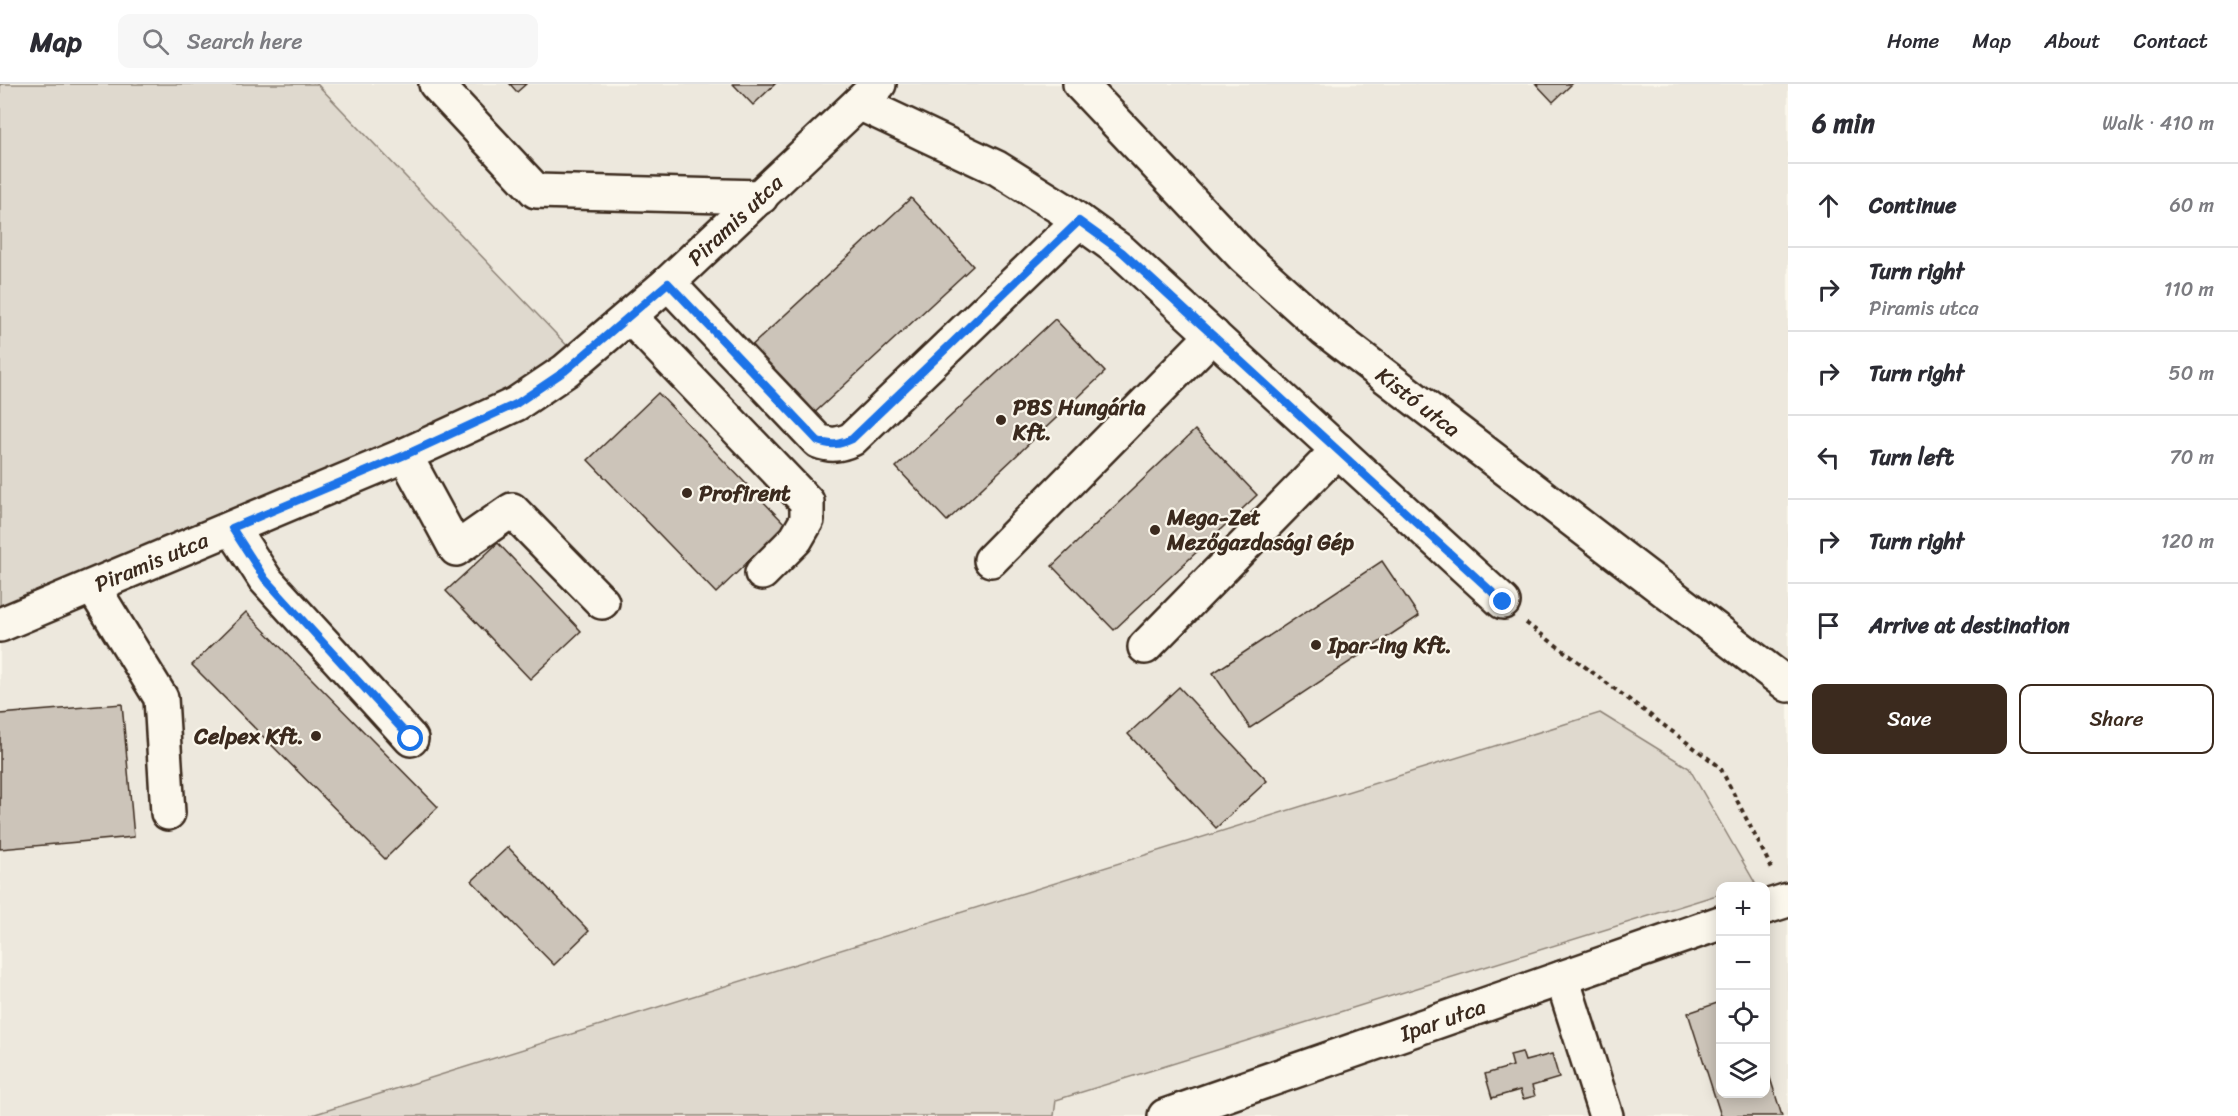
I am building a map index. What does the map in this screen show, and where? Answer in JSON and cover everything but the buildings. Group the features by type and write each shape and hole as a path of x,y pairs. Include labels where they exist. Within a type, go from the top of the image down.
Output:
{"street":[{"path":"436,84 536,191 761,197"},
{"name":"Kistó utca","path":"1080,84 1243,256 1325,330 1788,685"},
{"path":"869,93 997,168 1122,252 1503,602"},
{"name":"Piramis utca","path":"0,625 405,455 516,404 565,371 630,317 761,197 869,93"},
{"path":"668,283 818,441 829,445 840,444 852,439 1079,221"},
{"path":"630,317 807,502 807,520 796,539 762,573"},
{"path":"991,560 1213,335"},
{"path":"1145,647 1338,450"},
{"path":"405,455 456,549 512,510 602,602"},
{"path":"232,528 265,579 411,739"},
{"path":"93,587 161,698 168,813"},
{"name":"Ipar utca","path":"1165,1116 1716,924"},
{"path":"1562,978 1597,1113"}],"path":[{"path":"1503,602 1528,625 1720,767 1777,895"}],"shaded area":[{"path":"0,84 317,84 577,356 564,369 0,620"},
{"path":"317,84 1788,84 1788,1116 0,1116 0,620 577,356"},
{"path":"1600,713 1689,768 1754,882 1716,882 1716,895 1056,1100 1054,1116 309,1116"}],"place":[{"name":"PBS Hungária Kft.","path":"1001,420"},
{"name":"Profirent","path":"687,493"},
{"name":"Mega-Zet Mezőgazdasági Gép","path":"1155,530"},
{"name":"Ipar-ing Kft.","path":"1316,645"},
{"name":"Celpex Kft.","path":"316,736"}],"route":[{"path":"411,739 265,579 232,528 405,455 516,404 565,371 668,283 818,441 829,445 840,444 852,439 1079,221 1122,252 1503,602"}]}
